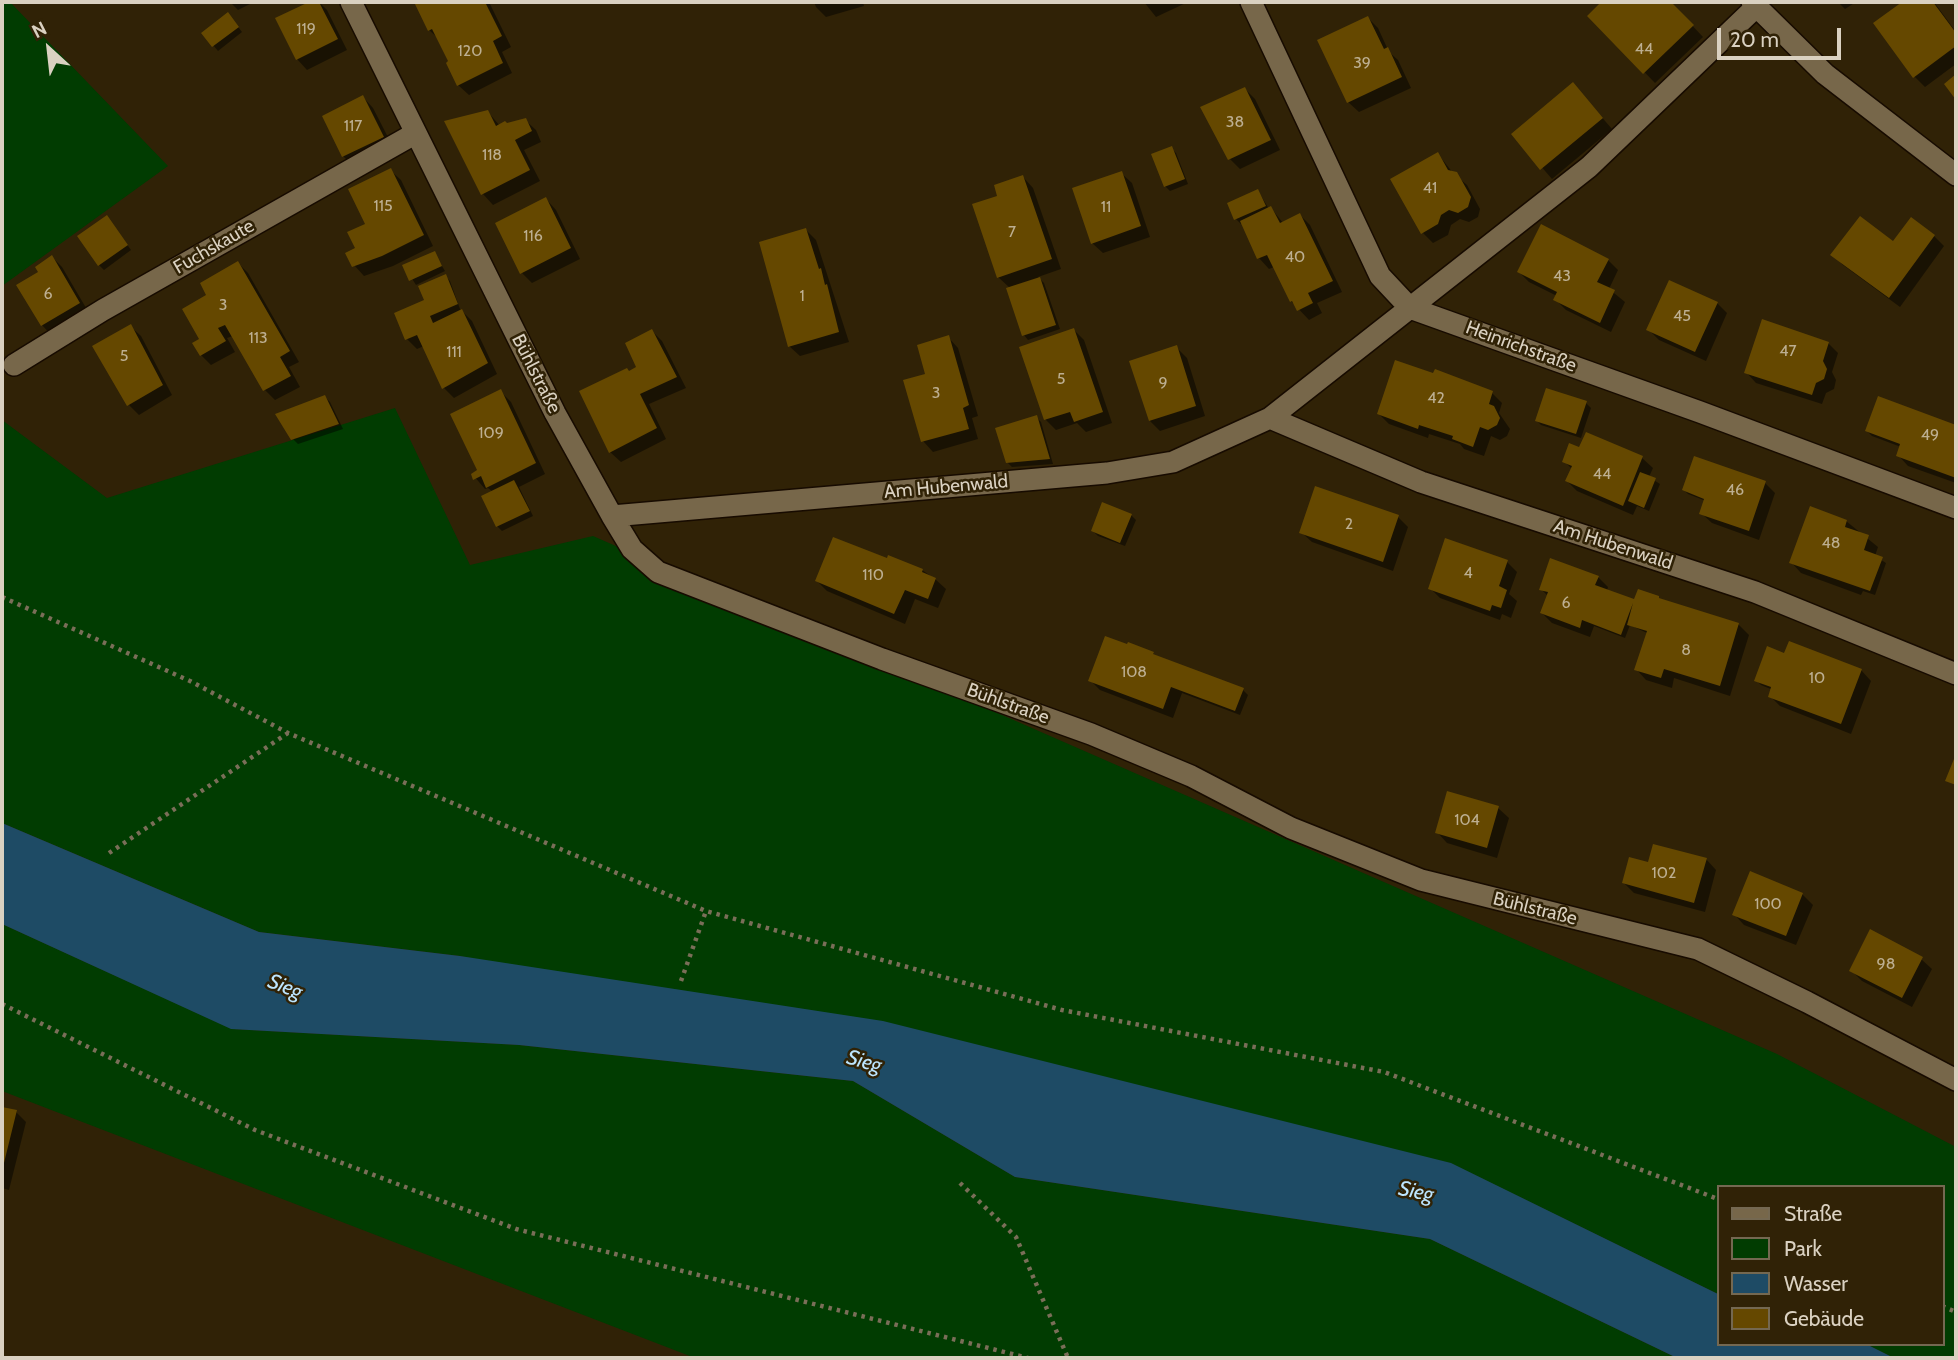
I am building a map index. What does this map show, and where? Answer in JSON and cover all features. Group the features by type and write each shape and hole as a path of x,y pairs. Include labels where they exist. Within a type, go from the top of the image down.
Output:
{"street":[{"name":"Bühlstraße","path":"351,2 555,413 632,549 658,572 882,659 1091,734 1191,776 1291,828 1421,880 1698,949 1956,1080"},
{"name":"Heinrichstraße","path":"1251,2 1380,276 1410,308 1739,426 1956,508"},
{"name":"Am Hubenwald","path":"612,516 1107,473 1172,462 1270,418 1410,308 1589,167 1754,4"},
{"path":"1754,4 1825,74 1956,175"},
{"name":"Fuchskaute","path":"14,365 103,310 415,133"},
{"name":"Am Hubenwald","path":"1270,418 1421,482 1755,592 1956,674"}],"path":[{"path":"2,597 190,681 288,733 706,911 1062,1010 1384,1072 1716,1198"},
{"path":"109,853 288,733"},
{"path":"681,981 706,911"},
{"path":"2,1004 255,1130 516,1229 1028,1358"},
{"path":"960,1183 1016,1237 1068,1358"}],"green space":[{"path":"2,2 10,2 168,166 2,286"},
{"path":"395,408 470,565 593,536 1777,1054 1956,1147 1956,1358 1894,1358 1870,1346 1944,1346 1944,1185 1716,1185 1716,1293 1450,1163 460,956 259,932 2,823 2,420 107,498"},
{"path":"2,924 232,1029 519,1045 853,1081 1015,1177 1430,1239 1677,1358 695,1358 2,1091"}],"water":[{"name":"Sieg","path":"2,823 259,932 460,956 883,1021 1451,1163 1716,1293 1716,1346 1870,1346 1894,1358 1677,1358 1430,1239 1015,1177 853,1081 519,1045 231,1029 2,924"}],"building":[{"path":"309,2 319,2 338,39 296,60 275,18"},
{"path":"414,2 485,2 502,36 493,41 503,63 457,86 432,29 428,31"},
{"path":"1601,2 1671,2 1694,25 1643,74 1587,16"},
{"path":"1902,2 1933,2 1956,33 1956,46 1913,78 1873,23"},
{"path":"228,12 239,27 212,47 201,33"},
{"path":"1368,16 1384,49 1388,47 1402,77 1347,103 1317,40"},
{"path":"1956,74 1956,100 1944,84"},
{"path":"1573,82 1603,118 1540,170 1511,134"},
{"path":"1245,87 1271,140 1228,160 1200,107"},
{"path":"363,95 384,137 342,157 322,116"},
{"path":"488,110 496,126 505,121 507,123 526,118 532,131 515,140 530,170 481,195 444,121"},
{"path":"1172,146 1185,179 1164,187 1151,154"},
{"path":"1438,152 1448,170 1457,172 1471,197 1468,207 1458,213 1449,210 1441,215 1438,224 1421,234 1390,179"},
{"path":"391,168 424,235 382,256 352,267 345,253 355,248 347,232 365,224 348,189"},
{"path":"1122,171 1141,226 1091,244 1072,188"},
{"path":"1023,175 1052,259 997,278 972,204 997,196 994,185"},
{"path":"1258,189 1266,206 1234,220 1227,203"},
{"path":"546,197 571,248 520,274 495,223"},
{"path":"1271,206 1280,223 1300,213 1333,281 1308,293 1313,303 1297,311 1267,255 1257,259 1240,221"},
{"path":"107,215 128,245 98,266 77,236"},
{"path":"1860,216 1893,241 1911,217 1935,235 1889,298 1830,255"},
{"path":"1541,224 1609,259 1597,282 1615,290 1600,323 1553,300 1557,292 1517,272"},
{"path":"806,228 825,285 827,284 839,332 788,347 759,242"},
{"path":"435,251 442,266 409,281 402,265"},
{"path":"52,255 80,303 41,326 16,285 38,272 35,267"},
{"path":"238,261 290,351 280,357 291,376 263,391 225,325 218,328 226,341 200,356 192,343 199,339 182,309 206,295 200,283"},
{"path":"446,274 458,304 430,316 433,323 462,309 488,363 442,389 417,335 405,340 394,313 424,300 418,286"},
{"path":"1040,277 1056,325 1022,336 1006,288"},
{"path":"1669,280 1718,302 1695,352 1646,330"},
{"path":"1762,319 1829,342 1823,361 1827,369 1824,379 1816,383 1812,395 1744,373"},
{"path":"131,324 163,385 127,406 92,346"},
{"path":"1074,328 1103,412 1074,422 1070,412 1044,420 1019,347"},
{"path":"652,329 677,377 640,394 657,428 609,453 579,391 627,368 629,371 636,367 625,343"},
{"path":"949,335 969,405 963,408 969,429 921,442 903,380 925,374 917,345"},
{"path":"1177,345 1196,406 1149,421 1129,361"},
{"path":"1395,360 1433,373 1435,369 1493,391 1489,404 1494,406 1500,418 1497,425 1488,430 1480,427 1473,447 1452,439 1453,436 1419,425 1418,429 1377,414"},
{"path":"1546,388 1587,401 1576,434 1535,421"},
{"path":"501,389 536,463 486,488 481,476 473,480 471,474 477,470 450,414"},
{"path":"325,395 339,424 291,440 275,414"},
{"path":"1878,396 1956,425 1956,478 1896,456 1900,444 1865,431"},
{"path":"1037,415 1050,459 1006,463 995,428"},
{"path":"1586,432 1643,456 1623,506 1565,481 1572,466 1562,462 1569,443 1579,447"},
{"path":"1694,456 1766,481 1749,531 1699,514 1704,499 1682,490"},
{"path":"1640,472 1656,478 1644,508 1628,501"},
{"path":"514,480 530,511 496,527 481,496"},
{"path":"1315,486 1399,515 1383,562 1299,533"},
{"path":"1102,502 1132,514 1120,543 1091,531"},
{"path":"1810,506 1847,520 1845,527 1869,535 1864,550 1883,557 1870,591 1789,563"},
{"path":"833,537 923,569 922,572 936,578 928,599 905,590 894,614 815,581"},
{"path":"1445,538 1508,560 1499,586 1507,590 1501,608 1492,605 1490,611 1428,589"},
{"path":"1550,558 1599,576 1595,585 1634,599 1638,589 1739,623 1720,686 1664,669 1661,678 1634,670 1647,631 1627,625 1633,603 1621,635 1582,620 1580,628 1540,613 1548,592 1539,590"},
{"path":"1105,636 1127,644 1128,642 1244,688 1235,711 1171,687 1163,709 1088,681"},
{"path":"1789,641 1862,669 1841,724 1768,697 1771,687 1754,681 1767,646 1784,653"},
{"path":"1956,754 1956,785 1945,781"},
{"path":"1447,791 1499,806 1487,848 1435,833"},
{"path":"1653,844 1707,858 1694,903 1622,883 1629,857 1648,862"},
{"path":"1750,871 1803,893 1786,936 1732,915"},
{"path":"1870,929 1923,957 1902,998 1849,971"},
{"path":"2,1107 17,1110 3,1167 2,1166"}]}
